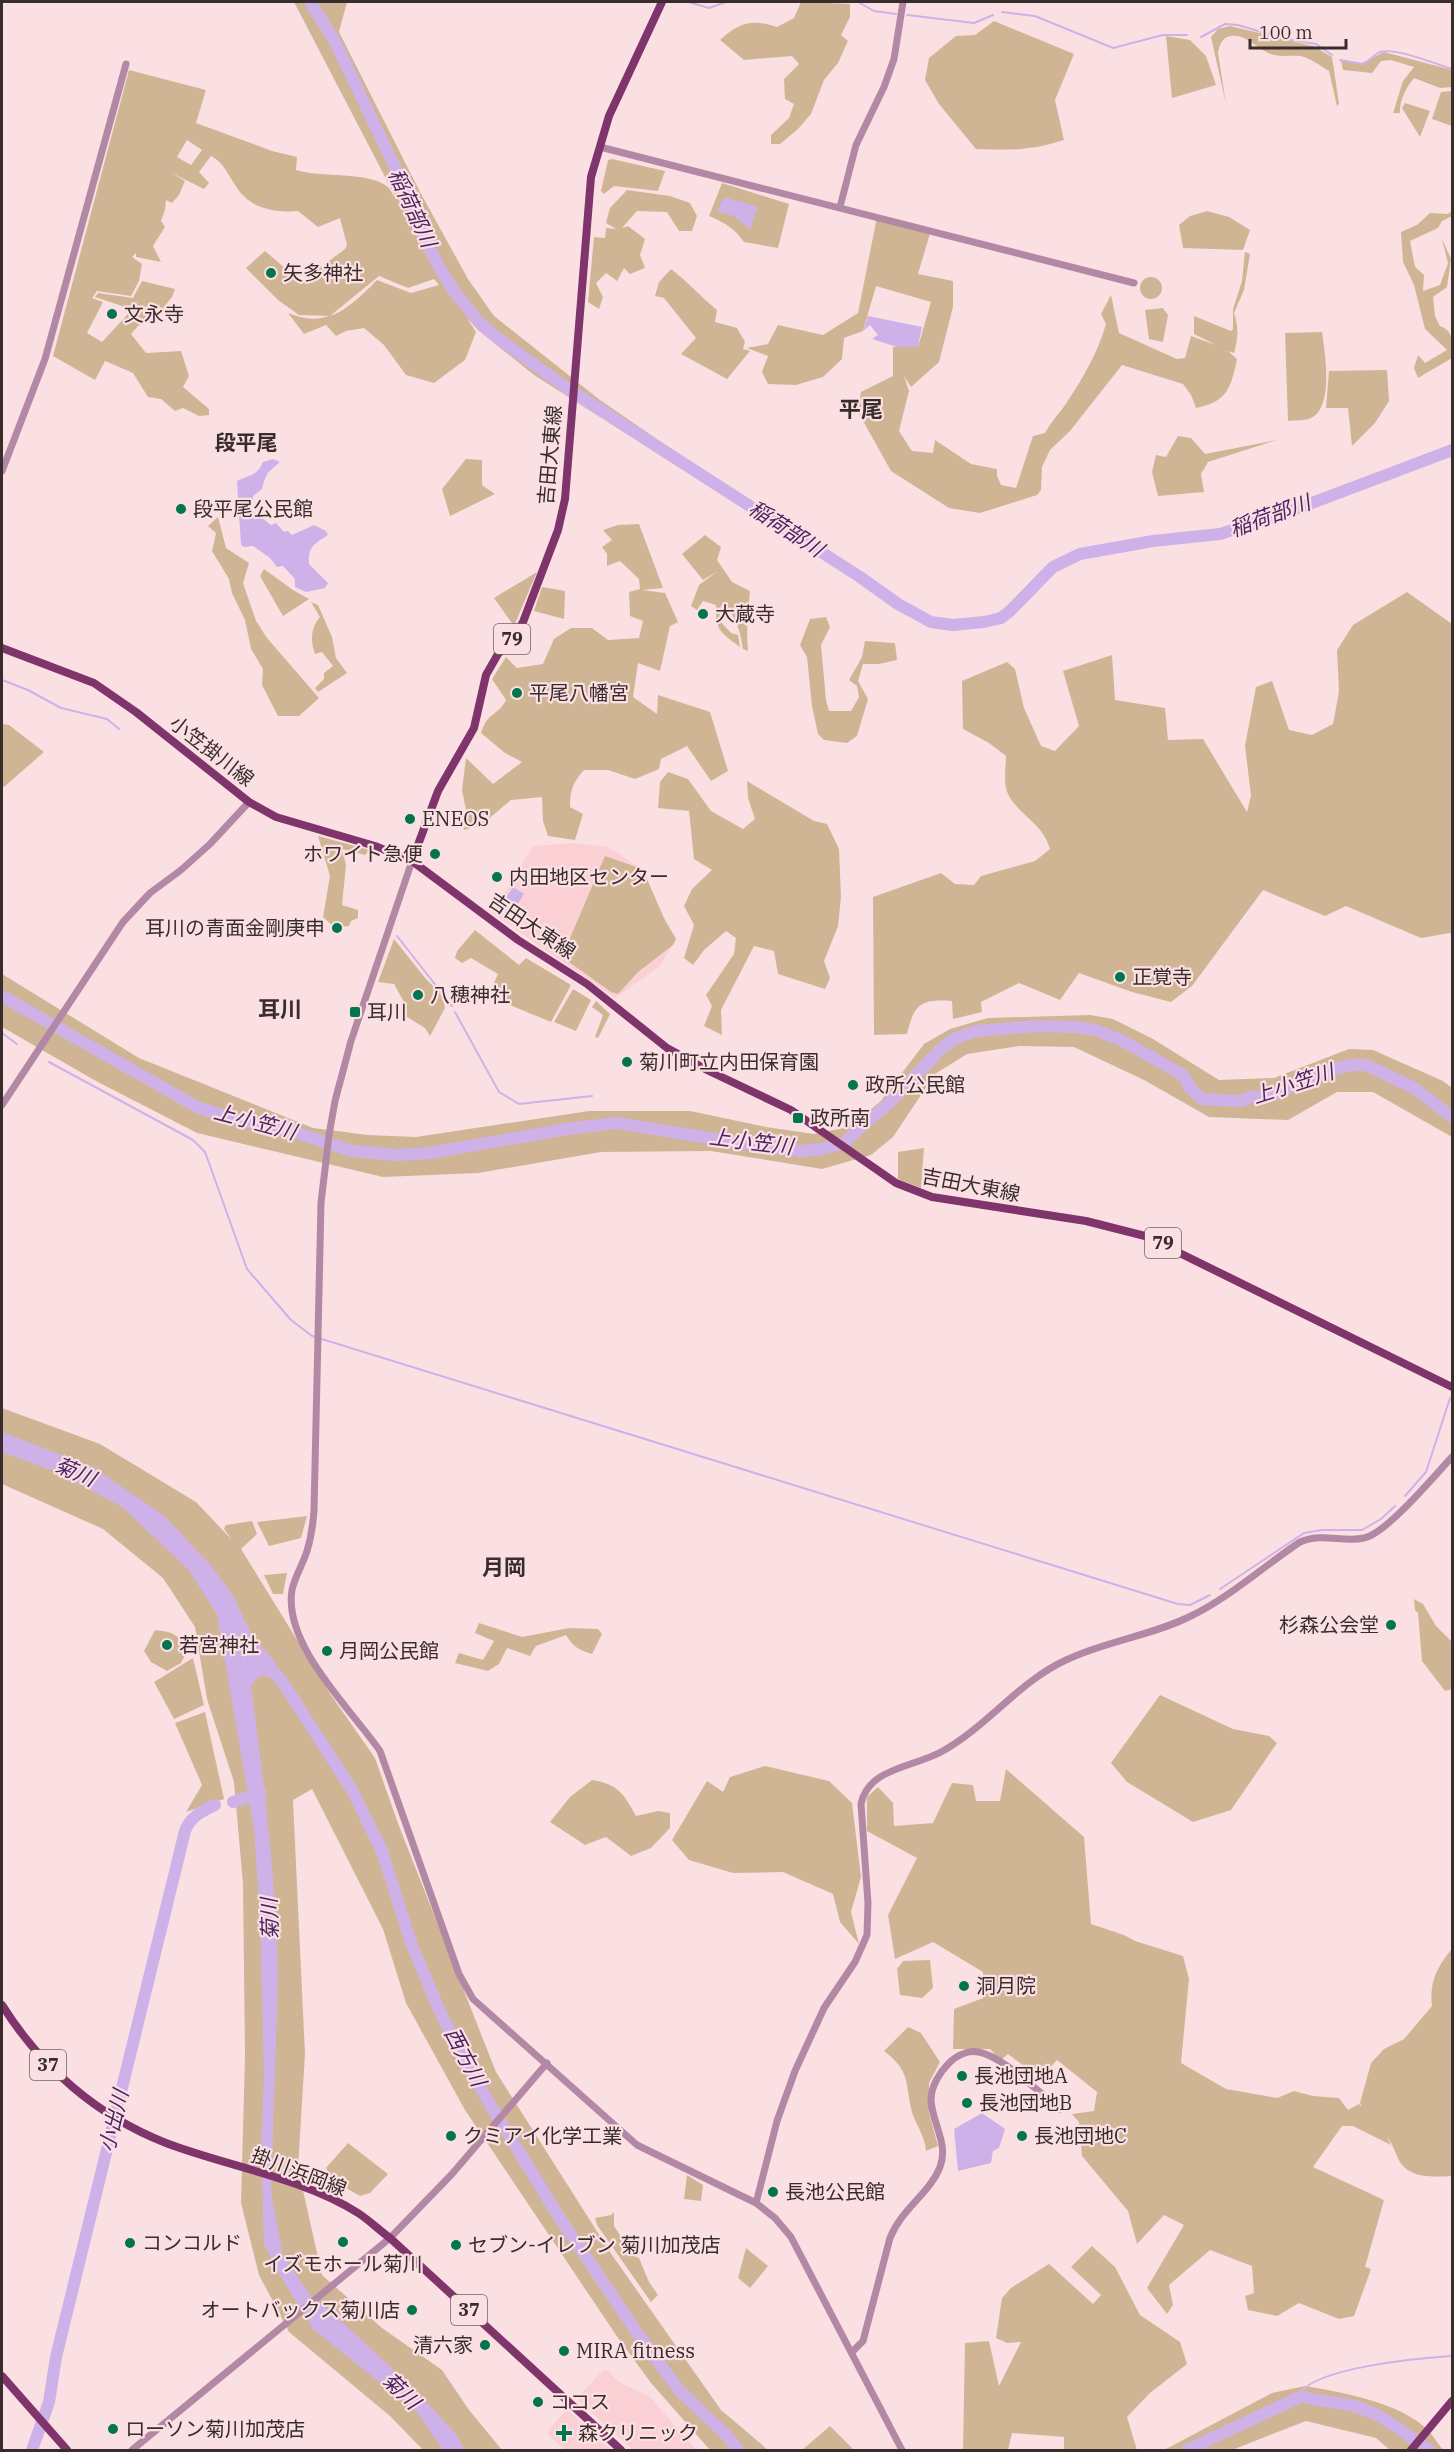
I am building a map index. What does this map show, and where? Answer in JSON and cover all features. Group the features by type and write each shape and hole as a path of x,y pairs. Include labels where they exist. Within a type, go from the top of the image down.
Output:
{"main road":[{"name":"吉田大東線","path":"662,2 609,116 591,177 565,499 558,530 523,622 513,639 498,654 486,675 474,728 438,791 412,861 518,940 587,984 668,1047 709,1071 785,1107 896,1184 924,1195 1110,1226 1153,1239 1452,1387"},
{"name":"小笠掛川線","path":"2,648 94,683 136,712 249,802 276,817 375,846 412,861"},
{"name":"掛川浜岡線","path":"2,2005 40,2058 64,2080 120,2121 166,2143 304,2188 358,2213 390,2238 621,2451"},
{"path":"2,2376 67,2451"},
{"path":"1411,2451 1452,2401"}],"street":[{"path":"840,207 856,145 884,87 894,58 903,2"},
{"path":"2,471 45,359 126,64"},
{"path":"600,147 1134,283"},
{"path":"2,1105 123,922 150,892 182,870 210,844 249,802"},
{"path":"412,861 351,1041 334,1101 328,1135 321,1203 314,1510 306,1552 293,1588 292,1615 296,1631 344,1708 368,1734 380,1752 465,1987 490,2016 547,2063 637,2145 756,2203 775,2218 791,2237 902,2451"},
{"path":"756,2203 777,2121 795,2071 824,2008 855,1962 867,1935 868,1903 861,1804 862,1796 872,1781 942,1752 1053,1666 1076,1655 1157,1631 1193,1615 1300,1542 1319,1537 1356,1540 1368,1538 1391,1520 1452,1457"},
{"path":"852,2352 863,2341 896,2222 933,2181 940,2166 944,2151 931,2100 934,2087 943,2070 955,2057 963,2054 973,2051 989,2054 1060,2109"},
{"path":"132,2451 390,2238 452,2174 547,2063"}],"shaded area":[{"path":"294,2 347,2 339,32 420,192 468,279 494,316 600,400 712,477 713,489 534,375 478,330 467,318 476,332 465,360 434,383 406,375 384,345 364,328 346,331 336,336 326,325 304,334 288,313 302,318 315,319 329,316 299,315 278,300 246,268 265,251 301,282 345,249 347,245 340,218 318,227 298,211 270,210 254,204 241,193 222,165 211,156 199,172 209,183 204,189 172,173 185,181 179,195 172,203 166,200 161,221 165,227 153,246 161,262 136,257 136,253 132,257 142,264 139,281 131,296 97,291 92,298 103,302 87,333 102,342 128,314 122,306 95,297 98,293 133,298 142,281 175,289 172,297 154,319 147,316 131,334 146,353 181,351 189,376 183,387 209,409 209,415 199,416 183,408 175,411 161,399 148,397 133,373 105,361 95,380 53,356 129,70 206,90 196,123 272,151 297,157 296,170 380,182 388,187 396,198","holes":["187,140 202,150 191,165 177,157","379,276 408,288 434,279 439,285 411,293 377,280 358,299 338,313 331,315"]},
{"path":"801,2 850,4 850,17 841,35 848,41 838,63 824,80 811,114 780,144 771,144 771,135 789,118 794,104 785,99 784,79 799,64 792,56 744,60 720,40 734,29 747,24 760,23 777,27 794,18"},
{"path":"994,21 1074,54 1055,100 1064,140 1020,149 976,149 939,104 925,80 929,58 956,36 975,35"},
{"path":"1230,26 1313,46 1332,57 1339,104 1337,106 1329,71 1304,57 1272,55 1246,39 1236,36 1223,40 1218,53 1226,104 1211,37 1218,29"},
{"path":"1166,36 1190,40 1206,56 1216,85 1172,98"},
{"path":"1384,52 1452,70 1452,87 1440,88 1414,78 1404,95 1400,113 1393,113 1403,81 1414,67 1391,60 1381,61 1372,73 1343,70 1341,61 1362,63"},
{"path":"1452,91 1452,126 1432,119 1441,92"},
{"path":"1405,103 1430,111 1420,137 1402,108"},
{"path":"608,160 665,171 658,191 614,186 604,194 601,191"},
{"path":"722,183 789,204 778,248 744,242 729,226 709,216"},
{"path":"627,190 670,196 690,203 697,216 692,231 679,231 667,212 637,211 622,228 628,226 645,239 640,255 645,268 630,274 624,268 617,281 606,273 596,283 603,297 599,309 588,302 594,237 605,238 606,228 616,229 606,223 610,208"},
{"path":"1207,211 1229,217 1250,230 1243,250 1183,248 1179,225 1190,216"},
{"path":"1452,211 1452,216 1442,221 1438,228 1410,241 1415,267 1424,275 1423,291 1440,285 1448,263 1442,239 1451,259 1447,287 1433,297 1435,316 1440,326 1448,331 1452,338 1452,358 1418,378 1414,368 1418,355 1425,363 1447,350 1425,329 1414,285 1403,262 1401,232 1417,225 1430,213 1448,214"},
{"path":"877,217 931,230 918,274 953,281 953,307 939,362 911,387 904,376 909,391 899,431 912,451 933,453 935,440 971,464 997,469 1001,485 1016,488 1033,436 1045,433 1073,393 1094,355 1106,324 1101,314 1111,295 1119,333 1177,359 1185,358 1191,336 1216,345 1194,334 1194,316 1231,331 1233,329 1233,309 1242,281 1245,252 1250,254 1244,290 1234,313 1237,328 1236,343 1234,353 1228,351 1237,359 1230,386 1215,402 1196,408 1183,384 1122,365 1070,431 1050,450 1042,467 1041,490 1037,495 980,513 949,508 891,471 858,412 861,392 893,376 893,347 918,347 931,302 876,286 863,331 844,338 842,359 823,377 796,385 768,384 762,372 768,356 747,348 768,344 778,325 823,335 858,313"},
{"path":"671,269 717,310 715,322 737,328 745,342 743,349 750,351 727,379 681,354 696,338 664,298 655,296 659,282"},
{"path":"1151,277 1159,280 1162,288 1159,296 1151,299 1143,296 1140,288 1143,280"},
{"path":"1163,308 1168,315 1163,342 1149,339 1145,310"},
{"path":"1322,332 1326,379 1323,403 1311,418 1288,421 1285,333"},
{"path":"1387,370 1389,401 1375,423 1352,446 1348,408 1326,408 1329,371"},
{"path":"1178,436 1191,438 1205,454 1277,440 1208,462 1201,474 1204,492 1158,496 1152,472 1156,455 1166,457"},
{"path":"466,459 482,460 482,485 495,494 450,516 442,489"},
{"path":"218,517 226,548 249,563 243,583 256,621 267,638 319,698 299,716 278,716 262,685 263,669 251,649 245,620 232,593 229,579 212,551 216,533 208,526"},
{"path":"639,524 663,588 642,590 665,593 678,622 670,626 660,671 638,663 633,697 657,714 658,695 710,712 728,771 711,781 687,746 661,759 659,769 635,779 608,770 584,770 575,782 571,796 570,807 583,814 575,840 548,836 543,821 542,797 511,800 480,826 463,830 468,820 462,790 466,758 493,784 522,762 505,753 481,733 490,717 506,700 492,679 506,657 517,668 543,664 554,639 571,628 592,628 608,640 639,638 643,621 630,616 629,592 640,589 639,579 620,561 607,566 607,554 602,547 612,540 603,530 618,525"},
{"path":"705,535 721,547 717,560 732,582 750,591 748,651 743,649 737,624 726,608 721,605 719,620 731,633 738,635 740,647 720,630 716,605 703,601 697,610 691,606 699,585 718,571 703,580 682,554"},
{"path":"264,569 309,599 283,616 260,576"},
{"path":"537,572 514,626 494,598"},
{"path":"542,587 565,591 564,619 534,611"},
{"path":"1407,592 1452,624 1452,935 1450,933 1421,938 1346,906 1325,916 1263,890 1192,986 1171,1002 1132,992 1079,973 1060,1000 1019,983 981,1002 982,1012 953,1019 952,1001 933,1001 916,1010 907,1034 874,1035 873,897 941,873 955,884 974,885 981,876 1035,861 1050,849 1047,840 1037,826 1018,808 1006,790 1006,756 989,743 963,729 962,681 1007,662 1015,669 1024,708 1041,746 1055,751 1079,726 1063,671 1112,655 1115,700 1165,708 1168,740 1203,739 1247,812 1251,796 1245,746 1256,687 1272,681 1289,730 1312,735 1333,724 1339,691 1337,650 1353,625"},
{"path":"311,602 318,605 332,637 336,658 347,673 318,692 315,688 324,679 324,673 333,666 322,652 315,654 312,634 320,617"},
{"path":"826,617 830,627 821,645 829,711 851,711 859,697 857,686 849,680 862,657 865,641 895,643 897,660 879,664 863,664 858,681 868,699 857,736 847,743 824,740 818,734 812,706 807,657 800,645 810,619"},
{"path":"2,724 9,725 44,752 4,787 2,786"},
{"path":"668,772 688,779 711,811 743,829 755,819 748,798 747,781 814,821 827,824 839,849 841,897 838,926 824,961 830,978 825,989 778,974 774,951 754,946 721,1010 722,1035 704,1026 712,1006 706,995 734,954 736,938 726,931 704,950 693,965 684,958 694,925 684,906 692,889 712,870 694,859 689,811 658,808 660,782"},
{"path":"318,836 370,850 365,855 342,849 346,865 342,905 358,910 358,918 351,921 349,926 335,928 323,917 330,876"},
{"path":"573,843 609,847 640,868 673,945 659,967 615,998 492,913 533,846"},
{"path":"605,856 645,870 664,918 676,939 673,945 638,972 618,994 611,992 562,957"},
{"path":"475,930 519,965 526,958 571,985 551,1022 488,996 498,974 471,958 462,963 455,958 457,951"},
{"path":"394,939 442,995 445,1008 430,1036 425,1028 407,1017 404,1002 394,984 378,982"},
{"path":"2,974 139,1058 313,1128 368,1135 416,1137 589,1111 690,1111 766,1127 814,1134 848,1127 880,1102 924,1044 950,1029 988,1018 1090,1015 1113,1019 1153,1039 1219,1080 1274,1078 1349,1049 1373,1050 1443,1081 1452,1088 1452,1137 1373,1092 1337,1092 1288,1120 1209,1117 1144,1080 1074,1047 1019,1046 967,1054 935,1074 893,1137 871,1155 822,1169 711,1151 601,1152 478,1173 383,1177 197,1133 96,1081 2,1027"},
{"path":"573,989 591,1000 576,1031 554,1022"},
{"path":"596,1001 610,1014 598,1038 595,1037 603,1015 592,1007"},
{"path":"924,1148 921,1188 898,1179 898,1152"},
{"path":"2,1408 100,1444 196,1502 232,1540 224,1529 226,1525 252,1521 257,1534 241,1549 331,1695 375,1758 399,1826 496,2072 612,2255 721,2410 768,2450 710,2450 651,2383 616,2335 465,2110 406,2003 383,1929 312,1789 293,1800 305,2054 298,2168 322,2275 382,2328 442,2370 469,2410 502,2450 423,2450 390,2416 289,2332 259,2275 241,2203 245,2056 243,1884 234,1782 207,1699 195,1627 163,1578 103,1529 2,1484"},
{"path":"307,1516 301,1538 269,1546 257,1522"},
{"path":"287,1573 283,1594 273,1594 264,1575"},
{"path":"1414,1599 1423,1604 1436,1626 1452,1642 1452,1689 1445,1691 1422,1661 1418,1613 1415,1610"},
{"path":"479,1623 522,1637 569,1628 598,1629 602,1634 592,1654 577,1648 566,1635 536,1646 530,1656 507,1648 499,1664 488,1671 455,1663 459,1653 483,1660 494,1641 475,1633"},
{"path":"155,1630 175,1635 187,1651 181,1663 167,1671 151,1662 144,1651"},
{"path":"193,1658 204,1705 174,1719 154,1682"},
{"path":"1160,1695 1233,1729 1269,1736 1277,1743 1231,1810 1193,1822 1127,1782 1111,1763"},
{"path":"205,1712 224,1799 186,1812 202,1785 175,1723"},
{"path":"765,1766 829,1781 852,1803 861,1877 851,1912 859,1944 840,1922 833,1894 783,1872 733,1873 689,1860 672,1840 707,1781 723,1792 730,1777"},
{"path":"1006,1769 1084,1837 1091,1924 1183,1956 1189,1979 1181,2063 1226,2089 1277,2098 1294,2091 1313,2096 1339,2098 1348,2110 1359,2104 1362,2107 1360,2103 1371,2063 1384,2049 1404,2039 1432,2006 1435,1975 1452,1949 1452,2176 1424,2176 1410,2172 1400,2162 1387,2137 1391,2145 1353,2126 1342,2126 1313,2167 1384,2200 1365,2267 1371,2269 1354,2316 1339,2319 1299,2303 1277,2316 1248,2310 1245,2296 1254,2293 1252,2266 1210,2250 1169,2285 1173,2305 1167,2314 1147,2288 1184,2225 1164,2215 1137,2244 1128,2211 1082,2156 1079,2122 1072,2114 1094,2111 1097,2092 1057,2060 1040,2078 1008,2054 1001,2060 990,2049 953,2049 954,2009 983,1998 983,1972 933,1942 895,1959 888,1915 917,1858 867,1831 867,1797 878,1787 893,1803 894,1826 933,1823 952,1783 973,1785 976,1801 1000,1801"},
{"path":"592,1780 608,1784 619,1791 636,1816 658,1811 670,1813 670,1828 651,1848 631,1856 606,1837 585,1845 550,1822 570,1797"},
{"path":"930,1960 933,1988 922,1998 900,1995 897,1969 903,1961"},
{"path":"908,2027 921,2033 940,2062 929,2083 929,2113 938,2146 926,2151 924,2140 912,2112 906,2078 899,2065 884,2051"},
{"path":"348,2143 388,2174 370,2193 360,2196 336,2181 326,2168"},
{"path":"687,2175 703,2185 701,2201 684,2199"},
{"path":"614,2212 614,2226 634,2256 639,2258 649,2282 658,2295 651,2302 597,2225 595,2218 611,2215"},
{"path":"1092,2246 1115,2267 1140,2315 1180,2342 1187,2364 1150,2393 1127,2417 1137,2450 1064,2450 1064,2437 1012,2433 1008,2450 963,2450 965,2343 989,2341 999,2386 1021,2342 1007,2343 996,2338 1002,2298 1011,2288 1049,2264 1093,2304 1101,2295 1071,2267"},
{"path":"746,2248 768,2266 750,2288 738,2278"},
{"path":"603,2370 607,2370 619,2382 650,2397 696,2450 633,2450 579,2401 578,2397"},
{"path":"1305,2386 1371,2400 1388,2406 1417,2421 1429,2431 1443,2450 1390,2450 1376,2438 1306,2421 1232,2450 1164,2450 1272,2393"},
{"path":"569,2411 612,2450 565,2450 548,2435 548,2431 559,2418"},
{"path":"830,2426 854,2450 802,2450"}],"water":[{"path":"724,197 758,207 750,229 734,216 717,211"},
{"path":"868,316 922,327 918,347 897,347 872,339 878,335 870,325 863,331"},
{"path":"273,459 280,462 268,474 262,489 253,496 252,509 255,513 261,514 262,518 271,525 276,523 284,532 288,531 292,535 314,525 326,531 328,535 313,546 309,558 309,564 328,583 325,588 306,592 295,587 295,579 283,566 277,567 270,558 253,546 241,545 237,481 255,472 263,462"},
{"path":"513,887 524,894 511,914 500,907"},
{"name":"菊川","path":"2,1432 93,1467 163,1515 209,1563 233,1595 251,1634 276,1663 272,1677 259,1676 251,1686 273,1877 278,1977 271,2192 283,2256 310,2295 415,2390 455,2433 465,2450 443,2450 417,2412 314,2330 277,2270 264,2244 261,2146 264,2074 260,1917 254,1829 217,1614 188,1569 122,1507 57,1472 2,1452"},
{"path":"982,2113 1005,2129 999,2148 993,2151 991,2163 958,2171 954,2129"}],"waterway":[{"name":"稲荷部川","path":"310,2 334,40 406,190 419,227 439,267 456,294 480,323 568,389 860,577 898,604 931,622 953,625 1001,618 1053,567 1080,554 1153,541 1220,534 1280,515 1452,450"},
{"path":"688,2 709,8 726,2"},
{"path":"858,2 874,11 896,14"},
{"path":"1002,12 1035,16 1113,48 1163,35 1187,35"},
{"path":"907,15 974,23 993,15"},
{"path":"1201,37 1225,24 1238,25 1285,39 1316,44 1332,55"},
{"path":"1340,60 1363,64 1384,51 1415,57 1452,69"},
{"path":"2,680 28,690 61,708 107,719 119,729"},
{"path":"397,936 452,1006"},
{"name":"上小笠川","path":"2,996 197,1107 238,1120 280,1127 351,1151 398,1155 430,1153 567,1129 616,1123 772,1148 802,1151 822,1149 846,1142 887,1105 942,1048 956,1038 976,1031 1036,1026 1095,1030 1121,1040 1183,1075 1191,1089 1202,1099 1242,1101 1250,1097 1270,1096 1332,1070 1350,1065 1366,1065 1414,1088 1452,1117"},
{"path":"455,1012 499,1092 519,1104 592,1096"},
{"path":"2,1033 17,1044"},
{"path":"49,1062 193,1140 205,1152 247,1269 291,1320 312,1336 1178,1604 1190,1605 1210,1595"},
{"path":"1405,1496 1426,1472 1450,1398"},
{"path":"1220,1589 1304,1533 1322,1530 1362,1530 1381,1519 1395,1506"},
{"name":"西方川","path":"263,1660 283,1683 351,1788 382,1851 411,1943 438,2007 457,2047 491,2106 559,2217 638,2334 679,2390 728,2437 738,2450"},
{"name":"小出川","path":"233,1802 261,1793"},
{"name":"小出川","path":"32,2450 49,2402 56,2357 185,1831 193,1818 215,1805"},
{"path":"1298,2396 1307,2386 1345,2371 1394,2362 1452,2356"},
{"name":"西方川","path":"1187,2450 1302,2396 1367,2410 1429,2450"}],"place":[{"name":"矢多神社","path":"271,273"},
{"name":"文永寺","path":"112,314"},
{"name":"段平尾公民館","path":"181,509"},
{"name":"大蔵寺","path":"703,614"},
{"name":"平尾八幡宮","path":"517,693"},
{"name":"ENEOS","path":"410,819"},
{"name":"ホワイト急便","path":"435,854"},
{"name":"内田地区センター","path":"497,877"},
{"name":"耳川の青面金剛庚申","path":"337,928"},
{"name":"正覚寺","path":"1120,977"},
{"name":"八穂神社","path":"418,995"},
{"name":"耳川","path":"355,1012"},
{"name":"菊川町立内田保育園","path":"627,1062"},
{"name":"政所公民館","path":"853,1085"},
{"name":"政所南","path":"798,1118"},
{"name":"杉森公会堂","path":"1391,1625"},
{"name":"若宮神社","path":"167,1645"},
{"name":"月岡公民館","path":"327,1651"},
{"name":"洞月院","path":"964,1986"},
{"name":"長池団地A","path":"962,2076"},
{"name":"長池団地B","path":"967,2103"},
{"name":"クミアイ化学工業","path":"451,2136"},
{"name":"長池団地C","path":"1022,2136"},
{"name":"長池公民館","path":"773,2192"},
{"name":"イズモホール菊川","path":"343,2242"},
{"name":"コンコルド","path":"130,2243"},
{"name":"セブン-イレブン 菊川加茂店","path":"456,2245"},
{"name":"オートバックス菊川店","path":"412,2310"},
{"name":"清六家","path":"485,2345"},
{"name":"MIRA fitness","path":"564,2351"},
{"name":"ココス","path":"538,2402"},
{"name":"ローソン菊川加茂店","path":"113,2429"},
{"name":"森クリニック","path":"564,2433"}],"district":[{"name":"平尾","path":"861,409"},
{"name":"段平尾","path":"246,443"},
{"name":"耳川","path":"280,1009"},
{"name":"月岡","path":"504,1567"}]}
